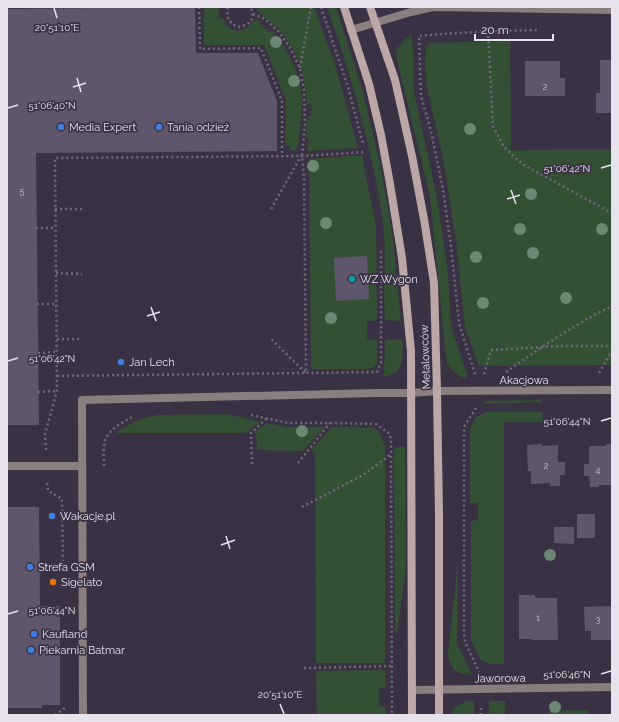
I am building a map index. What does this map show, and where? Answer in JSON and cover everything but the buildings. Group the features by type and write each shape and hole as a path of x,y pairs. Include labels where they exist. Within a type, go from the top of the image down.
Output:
{"street":[{"name":"Metalowców","path":"344,7 370,92 381,135 402,258 409,323 411,351 412,715"},
{"name":"Metalowców","path":"370,7 395,80 412,156 434,283 439,522 439,715"},
{"path":"352,30 433,7 612,10"},
{"name":"Akacjowa","path":"82,466 82,400 411,393 437,391 612,390"},
{"path":"7,466 82,466 83,715"},
{"name":"Jaworowa","path":"412,690 612,687"}],"path":[{"path":"199,7 200,49 261,48 282,101 282,156"},
{"path":"228,7 226,15 230,22 237,27 246,25 250,22 253,14 251,7"},
{"path":"300,69 311,7"},
{"path":"320,7 348,87 363,145"},
{"path":"253,14 265,19 278,31 291,49 300,69 304,90 305,124 302,156 304,178 306,373"},
{"path":"475,378 459,324 451,246 443,190 421,96 419,36 488,31 540,30"},
{"path":"488,31 493,126 504,147 522,164 612,213"},
{"path":"203,151 203,157"},
{"path":"257,151 257,156"},
{"path":"160,152 160,157"},
{"path":"63,565 62,499 48,490 45,434 57,391 55,158 302,156 365,152"},
{"path":"60,153 60,158"},
{"path":"85,153 85,158"},
{"path":"112,153 112,158"},
{"path":"271,209 302,156"},
{"path":"55,209 82,209"},
{"path":"36,228 55,228"},
{"path":"57,376 377,372 381,363 381,248"},
{"path":"56,273 82,274"},
{"path":"37,304 56,304"},
{"path":"502,375 540,348 612,306"},
{"path":"57,339 82,339"},
{"path":"271,339 306,373"},
{"path":"484,375 491,350 561,346 612,346"},
{"path":"598,374 612,351"},
{"path":"38,353 57,352"},
{"path":"38,392 57,391"},
{"path":"476,402 476,409 464,427 464,634 465,642 481,675"},
{"path":"244,414 288,423 376,424 390,434 392,715"},
{"path":"104,466 105,438 111,431 132,417"},
{"path":"252,464 251,433 266,418"},
{"path":"298,464 331,423"},
{"path":"302,507 363,475 390,455"},
{"path":"304,668 391,666"},
{"path":"55,715 66,708 66,701"}],"green space":[{"path":"204,7 220,7 219,19 223,18 228,27 238,31 249,27 253,21 258,20 261,22 260,25 269,32 272,30 283,45 296,70 301,88 302,108 299,142 296,151 290,150 290,146 285,146 286,100 264,45 204,45"},
{"path":"258,7 314,7 336,68 358,148 307,151 309,138 306,138 307,117 311,116 312,105 307,104 299,63 284,36 258,11"},
{"path":"327,7 336,7 363,92 382,173 393,239 401,321 385,320 385,244 383,221 375,175 344,57"},
{"path":"411,34 414,92 437,198 448,273 451,326 467,374 466,379 453,371 446,357 430,196 396,56 398,47"},
{"path":"510,41 511,150 612,149 612,365 479,366 465,328 456,239 443,158 427,87 425,61 426,48 429,43"},
{"path":"362,156 376,227 377,319 375,321 367,321 367,340 377,340 377,364 368,369 311,369 309,159"},
{"path":"402,339 403,351 399,368 391,375 384,376 385,340"},
{"path":"541,400 542,402 485,404 482,401"},
{"path":"486,412 542,412 543,422 504,422 504,664 490,664 481,660 471,640 471,521 478,520 478,503 470,503 470,429 475,418"},
{"path":"227,414 260,422 246,433 115,433 138,420 157,415"},
{"path":"267,423 287,427 325,427 303,451 257,450 256,434 254,432"},
{"path":"332,427 371,427 377,430 385,446 385,663 316,663 315,453 311,450"},
{"path":"398,447 405,447 406,570 397,631 395,633 394,451"},
{"path":"458,561 457,643 472,675 462,674 453,668 448,655"},
{"path":"385,670 385,688 379,688 379,706 385,707 385,715 317,715 316,671"},
{"path":"467,701 474,701 474,715 450,715 455,707"},
{"path":"489,701 505,701 505,715 489,715"},
{"path":"588,710 588,715 549,715 549,711"}],"place":[{"name":"Media Expert","path":"61,127"},
{"name":"Tania odzież","path":"159,127"},
{"name":"WZ Wygon","path":"352,279"},
{"name":"Jan Lech","path":"121,362"},
{"name":"Wakacje.pl","path":"52,516"},
{"name":"Strefa GSM","path":"30,567"},
{"name":"Sígelato","path":"53,582"},
{"name":"Kaufland","path":"34,634"},
{"name":"Piekarnia Batmar","path":"31,650"}]}
